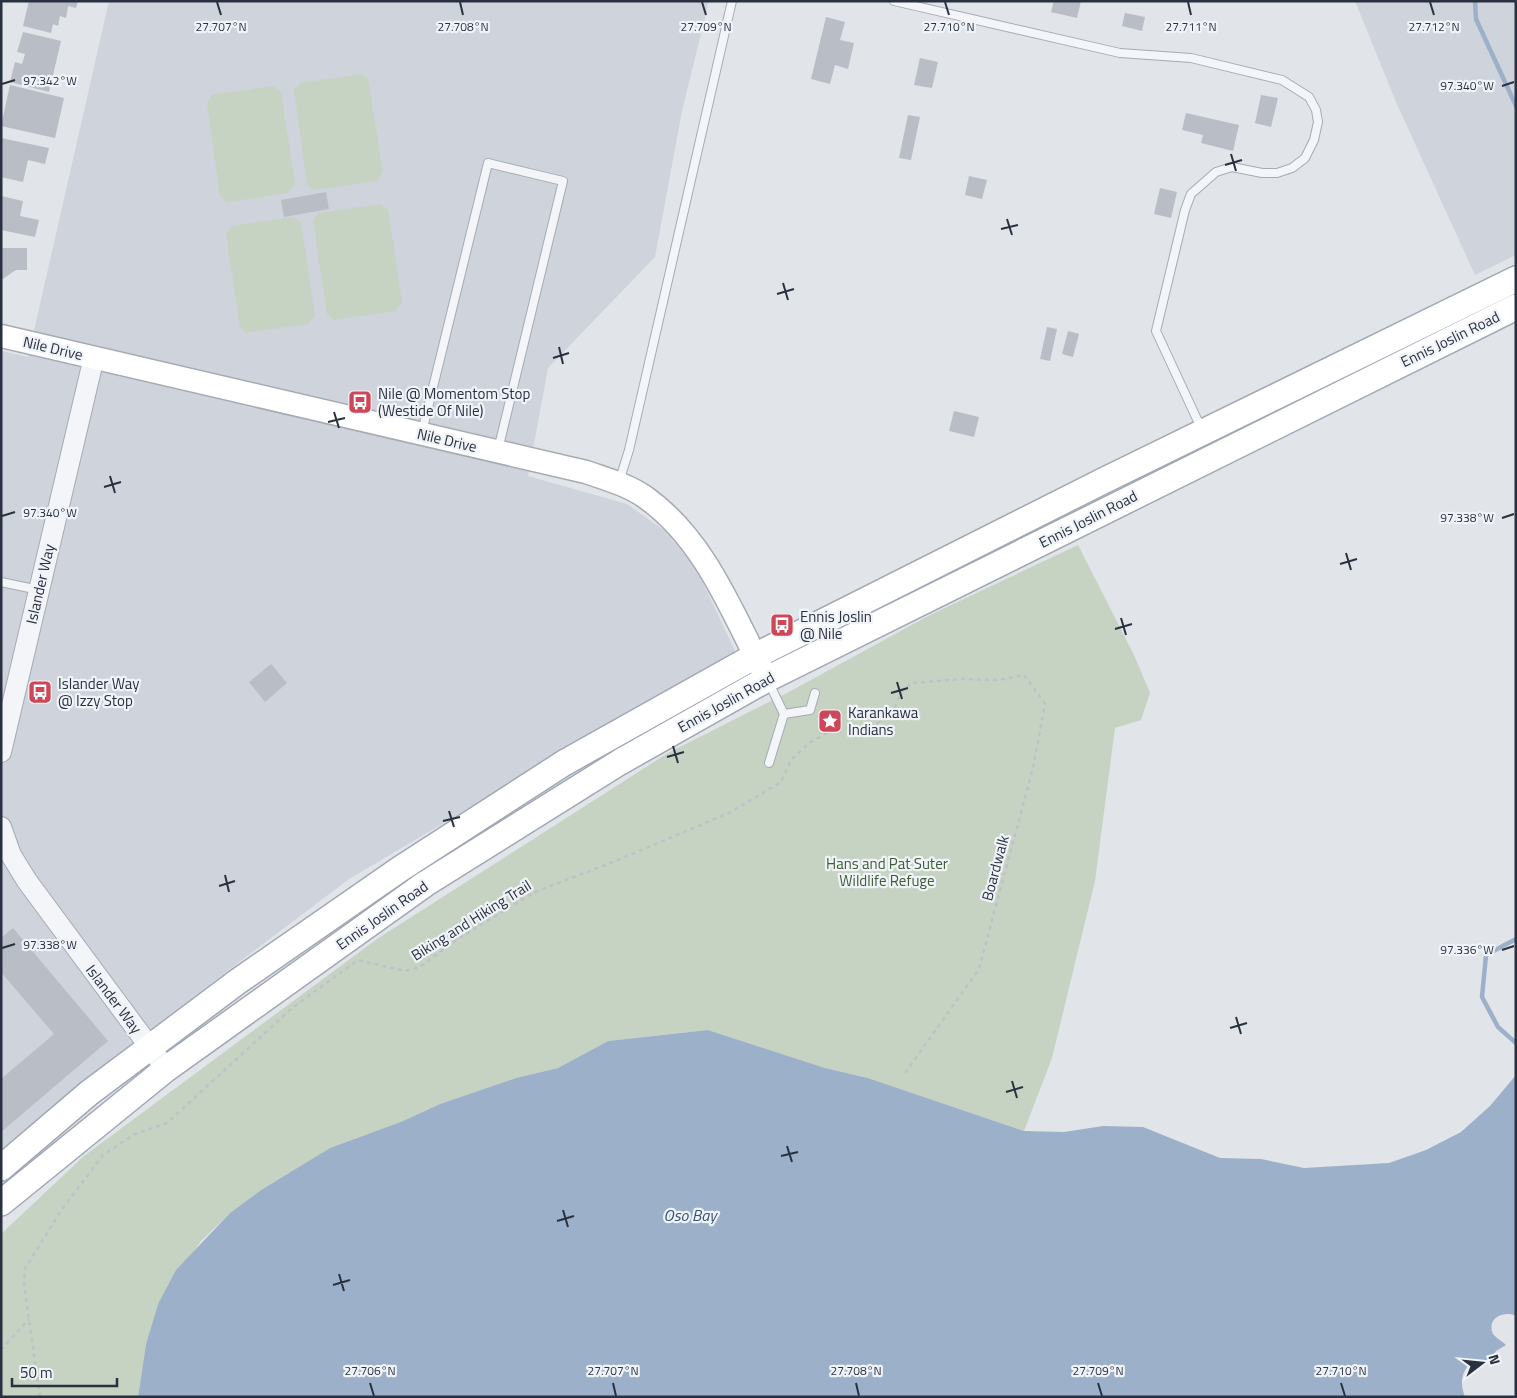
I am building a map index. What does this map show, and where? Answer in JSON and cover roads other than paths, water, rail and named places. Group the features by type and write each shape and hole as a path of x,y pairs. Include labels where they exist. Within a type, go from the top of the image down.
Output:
{"main road":[{"name":"Ennis Joslin Road","path":"1,1168 88,1093 237,982 449,837 564,763 754,656 1203,432 1516,279"},
{"name":"Ennis Joslin Road","path":"1,1203 166,1069 425,884 620,762 767,679 1516,307"},
{"name":"Nile Drive","path":"1,336 586,472 618,484 644,496 663,512 703,557 767,679"},
{"path":"1203,432 1214,456"}],"street":[{"name":"Islander Way","path":"1,752 94,357"},
{"name":"Islander Way","path":"1,827 11,855 27,881 166,1069"}],"lane":[{"path":"618,484 629,450 732,1"},
{"path":"894,1 1120,53 1190,58 1282,80 1309,97 1316,110 1318,122 1314,140 1305,158 1292,168 1277,173 1262,173 1232,167 1216,172 1191,194 1185,210 1156,331 1203,432"},
{"path":"422,434 488,162 563,181 498,452"},
{"path":"1,582 39,590"},
{"path":"767,679 784,714 770,763"},
{"path":"784,714 810,710 815,693"}],"water":[{"name":"Oso Bay","path":"708,1030 825,1068 868,1078 1024,1131 1064,1132 1103,1126 1143,1127 1220,1158 1261,1159 1304,1168 1389,1163 1426,1150 1461,1132 1490,1106 1516,1075 1516,1316 1506,1314 1497,1317 1491,1328 1493,1334 1506,1345 1496,1351 1490,1361 1485,1362 1474,1359 1470,1363 1464,1372 1462,1381 1465,1397 138,1397 146,1344 158,1304 176,1270 230,1213 261,1190 330,1148 403,1121 440,1104 516,1078 558,1068 608,1041"}],"waterway":[{"path":"1475,1 1476,19 1516,106"},
{"path":"1516,939 1486,955 1482,997 1498,1027 1516,1043"}],"place":[{"name":"Nile @ Momentom Stop (Westide Of Nile)","path":"360,402"},
{"name":"Ennis Joslin @ Nile","path":"782,625"},
{"name":"Islander Way @ Izzy Stop","path":"40,692"},
{"name":"Karankawa Indians","path":"830,721"}],"park label":[{"name":"Hans and Pat Suter Wildlife Refuge","path":"887,872"}]}
